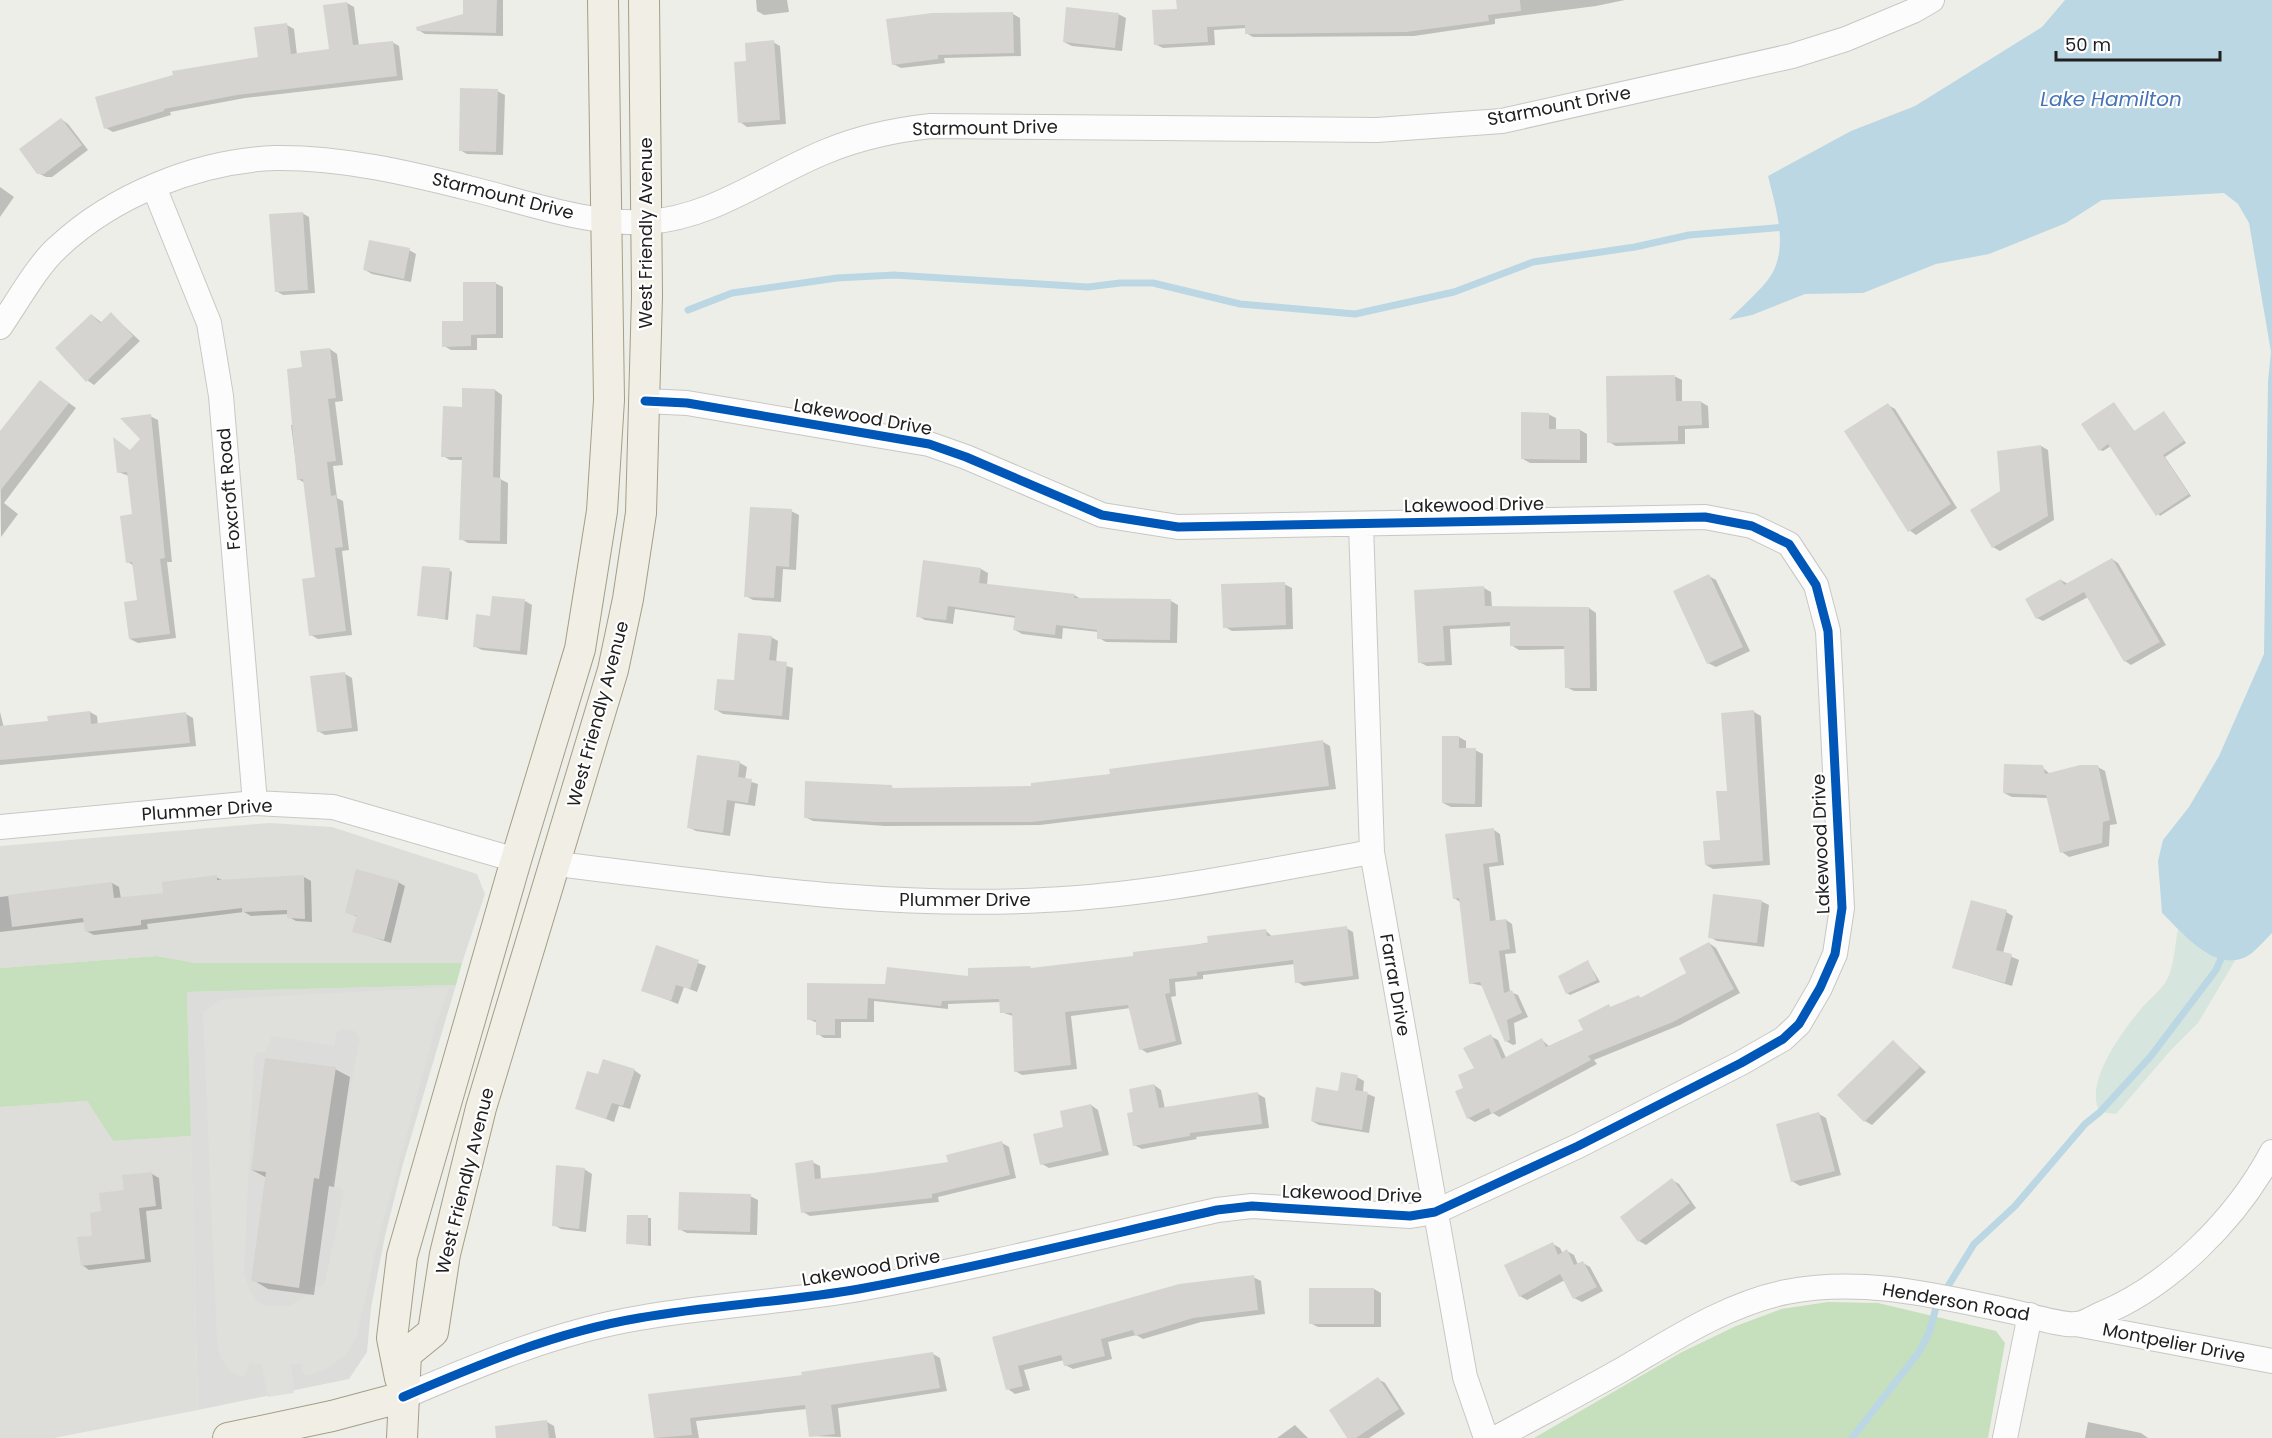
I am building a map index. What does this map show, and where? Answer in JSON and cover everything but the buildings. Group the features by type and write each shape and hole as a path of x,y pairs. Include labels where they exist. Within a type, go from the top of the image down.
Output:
{"main road":[{"name":"West Friendly Avenue","path":"403,1397 392,1338 402,1256 516,860 580,649 602,511 609,400 603,0"},
{"name":"West Friendly Avenue","path":"402,1438 406,1354 433,1332 445,1254 481,1108 557,864 613,670 628,599 641,513 645,401 647,222 644,0"},
{"path":"228,1438 332,1416 403,1397"}],"street":[{"name":"Starmount Drive","path":"0,327 55,249 100,214 154,186 211,168 275,158 349,164 429,178 606,222 647,222 706,210 825,152 891,131 931,126 1377,130 1502,121 1792,56 1846,39 1913,11 1932,0"},
{"name":"Foxcroft Road","path":"154,186 208,323 221,396 255,803"},
{"name":"Lakewood Drive","path":"403,1397 491,1359 587,1329 639,1318 856,1290 1217,1210 1252,1206 1410,1216 1435,1212 1578,1146 1741,1063 1783,1039 1798,1024 1820,988 1835,954 1842,908 1828,631 1816,585 1790,544 1752,526 1705,517 1178,527 1102,515 1073,505 966,457 929,444 687,403 645,401"},
{"name":"Farrar Drive","path":"1360,524 1372,852 1465,1377 1486,1438"},
{"name":"Plummer Drive","path":"0,827 255,803 333,807 516,860"},
{"name":"Plummer Drive","path":"557,864 901,901 1045,900 1175,887 1372,852"},
{"path":"2076,1324 2113,1309 2151,1289 2237,1206 2272,1152"},
{"name":"Henderson Road","path":"1496,1438 1685,1333 1746,1304 1785,1292 1833,1286 1876,1287 1925,1293 2076,1324"},
{"path":"2005,1438 2030,1315"},
{"name":"Montpelier Drive","path":"2076,1324 2272,1362"}],"shaded area":[{"path":"269,823 332,827 477,874 485,894 462,963 195,963 157,956 0,968 0,846"},
{"path":"2178,929 2204,952 2218,958 2236,959 2198,1023 2170,1051 2116,1114 2100,1112 2096,1100 2100,1073 2124,1031 2168,978"},
{"path":"456,985 403,1164 385,1236 371,1308 367,1352 349,1379 198,1410 187,992"},
{"path":"449,987 438,1018 379,1237 356,1339 345,1355 327,1369 305,1376 300,1364 291,1364 294,1393 268,1397 261,1364 250,1363 243,1377 230,1371 221,1359 217,1343 203,1012 221,999","holes":["345,1029 355,1031 360,1039 330,1185 342,1188 344,1193 325,1282 322,1286 312,1287 309,1294 289,1306 266,1306 258,1302 250,1291 244,1274 254,1057 257,1052 265,1052 272,1036 334,1046 337,1032"]},
{"path":"87,1101 113,1141 191,1136 198,1410 54,1438 0,1438 0,1107"}],"green space":[{"path":"157,956 195,963 462,963 456,985 187,992 191,1136 113,1141 87,1101 0,1107 0,968"},
{"path":"1828,1302 1878,1303 1996,1331 2005,1343 1988,1438 1534,1438 1682,1352 1736,1326 1781,1309"}],"water":[{"name":"Lake Hamilton","path":"2065,0 2272,0 2272,933 2252,953 2239,959 2227,960 2214,957 2202,950 2162,913 2158,861 2163,840 2189,807 2219,756 2264,654 2268,381 2271,352 2249,223 2238,204 2224,193 2102,200 2066,223 1989,254 1936,264 1863,293 1805,294 1752,315 1729,320 1773,272 1780,249 1779,224 1768,176 1851,131 1915,106 2042,27"}],"waterway":[{"path":"688,310 732,293 837,278 894,275 1088,287 1120,283 1153,283 1240,304 1355,314 1454,292 1533,262 1635,247 1689,235 1787,227"},
{"path":"1852,1438 1919,1352 1929,1333 1937,1304 1974,1244 2015,1206 2085,1124 2100,1112 2151,1056 2216,970 2223,954"}],"cycle path":[{"path":"403,1397 519,1350 608,1324 666,1314 859,1289 1217,1210 1252,1206 1410,1216 1435,1212 1578,1146 1741,1063 1783,1039 1799,1024 1820,988 1835,954 1842,908 1828,631 1816,585 1789,544 1752,526 1705,517 1178,527 1102,515 966,457 929,444 687,403 645,401"}]}
